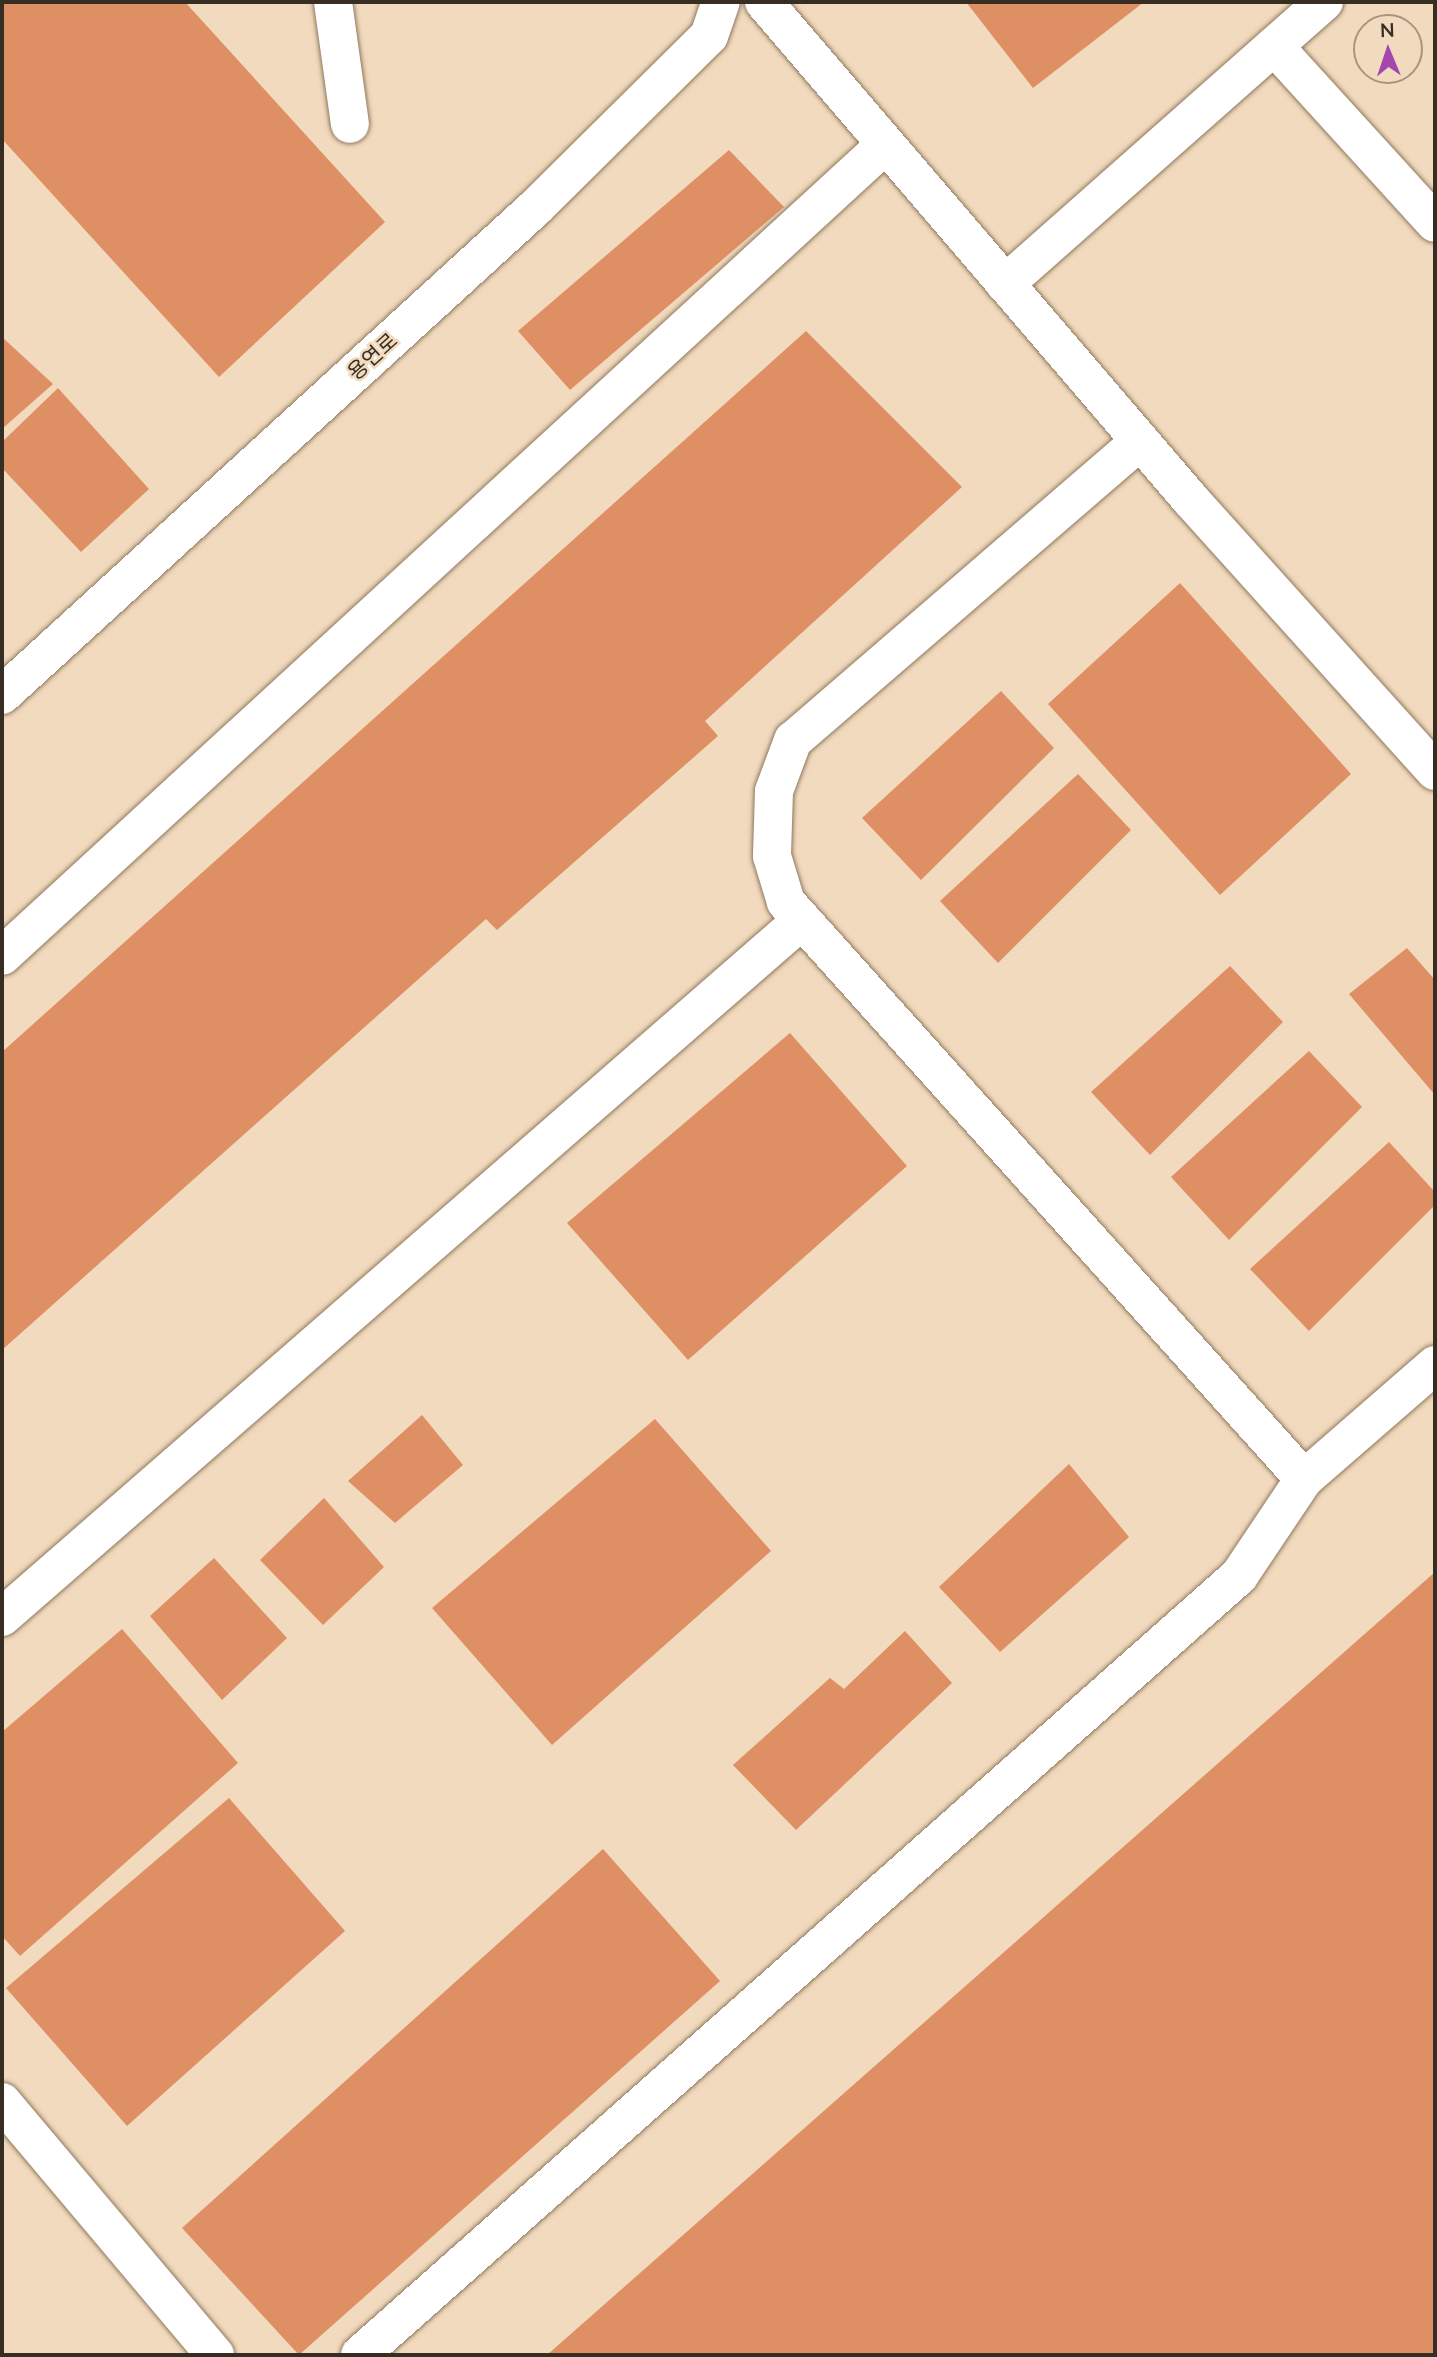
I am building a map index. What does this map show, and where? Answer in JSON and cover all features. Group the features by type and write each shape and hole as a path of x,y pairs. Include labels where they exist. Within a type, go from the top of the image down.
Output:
{"lane":[{"path":"333,2 350,124"},
{"name":"용연로","path":"2,695 536,207 709,36 721,2"},
{"path":"764,2 1140,441 1435,771"},
{"path":"1005,284 1324,2"},
{"path":"1274,46 1435,223"},
{"path":"2,956 886,144"},
{"path":"1140,441 793,740 774,791 772,856 786,902 1304,1479"},
{"path":"2,1617 802,920"},
{"path":"360,2355 1239,1576 1304,1479 1435,1365"},
{"path":"2,2102 215,2355"}],"building":[{"path":"2,2 185,2 385,222 219,377 2,139"},
{"path":"966,2 1144,2 1033,88"},
{"path":"729,150 784,207 570,390 518,331"},
{"path":"806,331 962,487 705,721 718,736 497,930 486,919 2,1350 2,1052"},
{"path":"2,337 53,384 2,429"},
{"path":"58,388 149,489 81,552 2,468 2,442"},
{"path":"1180,583 1351,774 1220,895 1048,704"},
{"path":"1001,691 1054,748 921,880 862,818"},
{"path":"1078,774 1131,830 998,963 940,901"},
{"path":"1407,948 1435,980 1435,1095 1349,994"},
{"path":"1230,966 1283,1022 1150,1155 1091,1092"},
{"path":"790,1033 907,1166 688,1360 567,1223"},
{"path":"1309,1051 1362,1107 1229,1240 1171,1177"},
{"path":"1389,1142 1435,1192 1435,1205 1309,1331 1250,1269"},
{"path":"422,1415 463,1465 395,1523 348,1481"},
{"path":"655,1419 771,1551 552,1745 432,1608"},
{"path":"1069,1464 1129,1537 1000,1652 939,1587"},
{"path":"324,1498 384,1567 323,1625 260,1560"},
{"path":"214,1558 287,1638 222,1700 150,1616"},
{"path":"1435,1572 1435,2355 547,2355"},
{"path":"122,1629 238,1763 20,1956 2,1936 2,1732"},
{"path":"905,1631 952,1683 796,1830 733,1765 830,1678 844,1689"},
{"path":"229,1798 345,1931 127,2126 6,1988"},
{"path":"603,1849 720,1981 299,2355 182,2228"}]}
